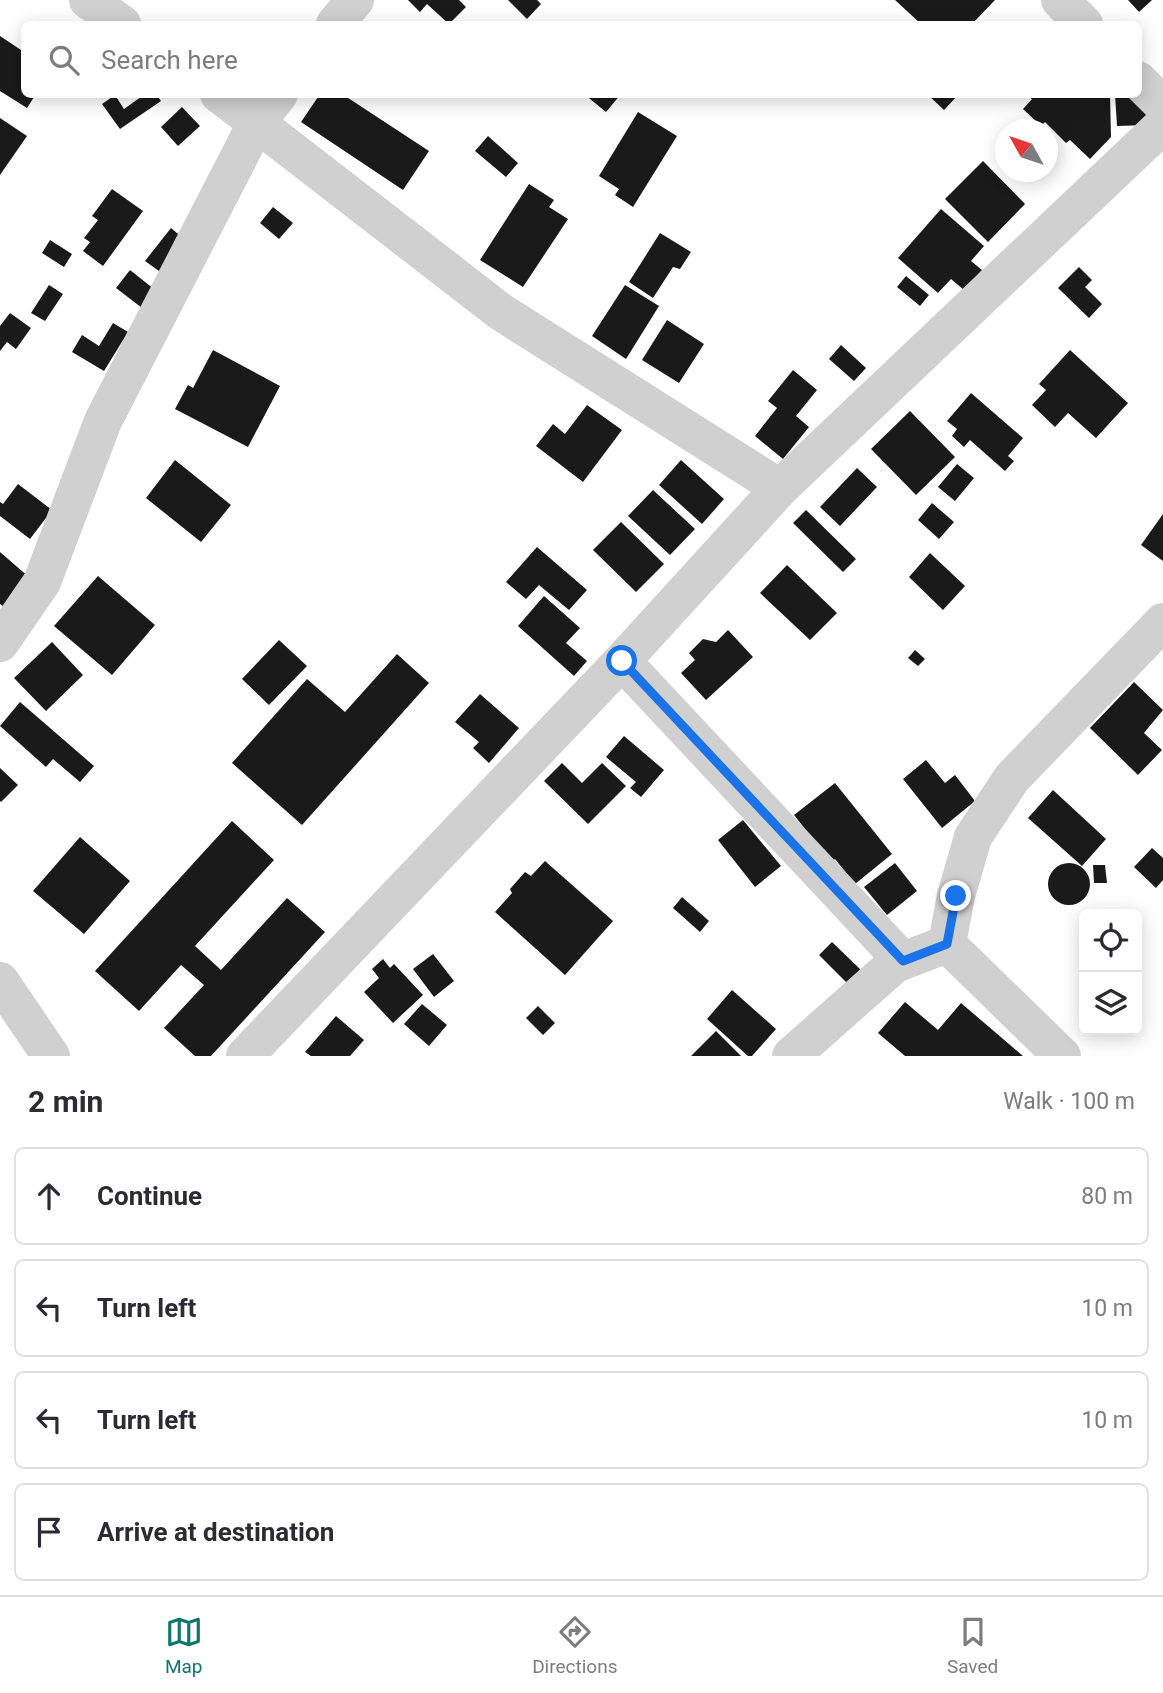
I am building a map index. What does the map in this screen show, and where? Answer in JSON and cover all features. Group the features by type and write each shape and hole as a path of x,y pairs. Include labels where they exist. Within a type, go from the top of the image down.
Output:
{"street":[{"path":"88,0 118,21"},
{"path":"338,21 355,0"},
{"path":"1060,0 1081,21"},
{"path":"1142,83 1163,105"},
{"path":"233,98 268,108 501,312 780,488"},
{"path":"0,643 42,582 103,421 268,108"},
{"path":"246,1056 622,661 780,488 1163,125"},
{"path":"947,944 956,896 973,837 1012,778 1163,622"},
{"path":"622,661 903,961"},
{"path":"791,1056 895,964 947,944"},
{"path":"947,944 1062,1056"},
{"path":"0,981 51,1056"}],"building":[{"path":"408,0 459,0 466,7 452,21 446,21 427,4 420,12"},
{"path":"508,0 537,0 541,4 527,19"},
{"path":"895,0 995,0 975,21 918,21"},
{"path":"1128,0 1152,0 1139,12"},
{"path":"0,36 21,50 21,98 33,98 27,108 0,91"},
{"path":"1142,93 1146,93 1147,125 1117,126 1115,98 1142,98"},
{"path":"111,98 117,98 124,109 139,98 159,98 161,101 120,129 102,104"},
{"path":"317,98 348,98 429,151 403,190 301,122"},
{"path":"589,98 618,98 606,112"},
{"path":"931,98 955,98 944,110"},
{"path":"1031,98 1110,98 1111,137 1090,159 1070,140 1066,143 1058,135 1058,119 1034,119 1023,109"},
{"path":"182,107 200,126 178,146 161,127"},
{"path":"638,112 677,136 633,207 615,195 619,189 599,176"},
{"path":"0,118 27,136 0,175"},
{"path":"488,136 518,163 506,177 475,151"},
{"path":"983,161 995,173 995,182 1004,182 1025,204 988,242 945,199"},
{"path":"529,184 554,200 549,207 568,219 523,287 480,260"},
{"path":"112,189 143,211 103,266 83,251 90,242 84,238 98,220 92,216"},
{"path":"273,207 293,223 279,239 260,223"},
{"path":"941,209 984,246 971,261 982,270 964,290 951,279 938,293 898,258"},
{"path":"171,228 184,239 159,271 145,261"},
{"path":"660,233 691,252 680,269 673,267 653,298 629,282"},
{"path":"50,240 72,254 64,267 42,253"},
{"path":"1079,267 1092,280 1085,287 1102,304 1089,318 1058,288"},
{"path":"130,270 159,293 146,311 116,288"},
{"path":"906,276 929,295 920,306 897,287"},
{"path":"49,285 63,294 45,321 31,313"},
{"path":"625,285 659,306 626,359 592,336"},
{"path":"10,313 31,328 16,349 7,342 0,351 0,326"},
{"path":"667,320 704,344 679,383 642,360"},
{"path":"113,323 128,332 104,371 72,352 82,335 99,346"},
{"path":"841,345 866,368 854,381 829,359"},
{"path":"213,350 280,386 248,447 175,409 188,385 193,388"},
{"path":"1070,350 1128,403 1096,438 1068,413 1055,427 1032,405 1046,390 1039,384"},
{"path":"793,370 817,390 796,416 809,427 783,459 755,436 777,408 768,401"},
{"path":"971,393 1023,438 1008,456 1014,461 1005,471 970,440 964,447 952,436 957,429 947,421"},
{"path":"587,405 622,430 583,482 536,446 553,424 565,434"},
{"path":"910,411 955,457 916,495 871,449"},
{"path":"175,460 231,505 201,542 146,498"},
{"path":"681,460 724,499 702,524 659,485"},
{"path":"957,464 974,478 955,501 938,487"},
{"path":"857,468 877,487 840,526 820,507"},
{"path":"18,484 52,510 30,539 0,516 0,502 3,504"},
{"path":"653,490 695,529 670,555 628,516"},
{"path":"932,503 954,522 939,539 918,520"},
{"path":"806,510 856,559 843,572 793,523"},
{"path":"1163,514 1163,561 1141,545"},
{"path":"621,522 664,564 636,592 593,550"},
{"path":"537,547 587,590 569,610 539,585 526,599 506,582"},
{"path":"0,552 30,578 5,608 0,604"},
{"path":"930,553 965,586 943,610 909,577"},
{"path":"787,565 837,613 810,640 760,593"},
{"path":"98,576 155,625 112,675 54,626"},
{"path":"544,596 580,628 566,643 587,661 574,676 518,626"},
{"path":"728,630 753,657 706,700 681,673 695,660 689,653 703,639 716,642"},
{"path":"279,640 307,666 269,705 242,679"},
{"path":"52,642 83,675 46,711 14,678"},
{"path":"915,650 925,659 918,666 908,658"},
{"path":"397,654 429,683 302,825 232,763 307,679 345,712"},
{"path":"1134,682 1163,710 1144,733 1162,750 1138,775 1090,728"},
{"path":"480,694 519,728 489,763 473,748 479,742 455,722"},
{"path":"20,702 94,766 80,782 53,759 46,767 0,726"},
{"path":"624,736 664,770 641,797 630,788 636,782 606,757"},
{"path":"926,760 945,783 955,775 975,801 942,828 903,779"},
{"path":"562,763 582,783 602,763 626,786 588,824 544,781"},
{"path":"0,768 18,785 1,802 0,801"},
{"path":"835,783 892,854 855,884 835,859 831,862 794,815"},
{"path":"1053,790 1106,839 1082,866 1028,818"},
{"path":"743,820 781,866 755,887 718,840"},
{"path":"232,821 274,860 195,946 221,970 287,898 325,932 211,1056 195,1056 164,1028 204,985 181,965 139,1011 95,971"},
{"path":"80,837 130,881 84,934 33,891"},
{"path":"1152,848 1163,858 1163,880 1156,888 1134,867"},
{"path":"545,861 613,921 565,975 495,912 512,893 510,889 525,872 531,876"},
{"path":"895,863 917,891 887,915 864,887"},
{"path":"1069,863 1084,869 1090,884 1084,899 1069,905 1054,899 1048,884 1054,869"},
{"path":"1093,865 1105,865 1107,883 1094,883"},
{"path":"682,897 709,921 700,932 673,908"},
{"path":"832,942 861,970 848,984 819,955"},
{"path":"433,954 454,981 434,997 413,969"},
{"path":"383,959 390,968 394,964 423,995 393,1023 364,992 379,978 372,969"},
{"path":"732,990 776,1029 752,1056 748,1056 707,1019"},
{"path":"905,1002 938,1030 961,1003 1023,1056 905,1056 878,1033"},
{"path":"422,1004 447,1025 429,1046 404,1024"},
{"path":"538,1006 555,1023 543,1035 526,1018"},
{"path":"336,1016 364,1040 350,1056 311,1056 305,1052"},
{"path":"716,1031 741,1056 691,1056"}],"route":[{"path":"622,661 903,961 947,944 956,896"}]}
